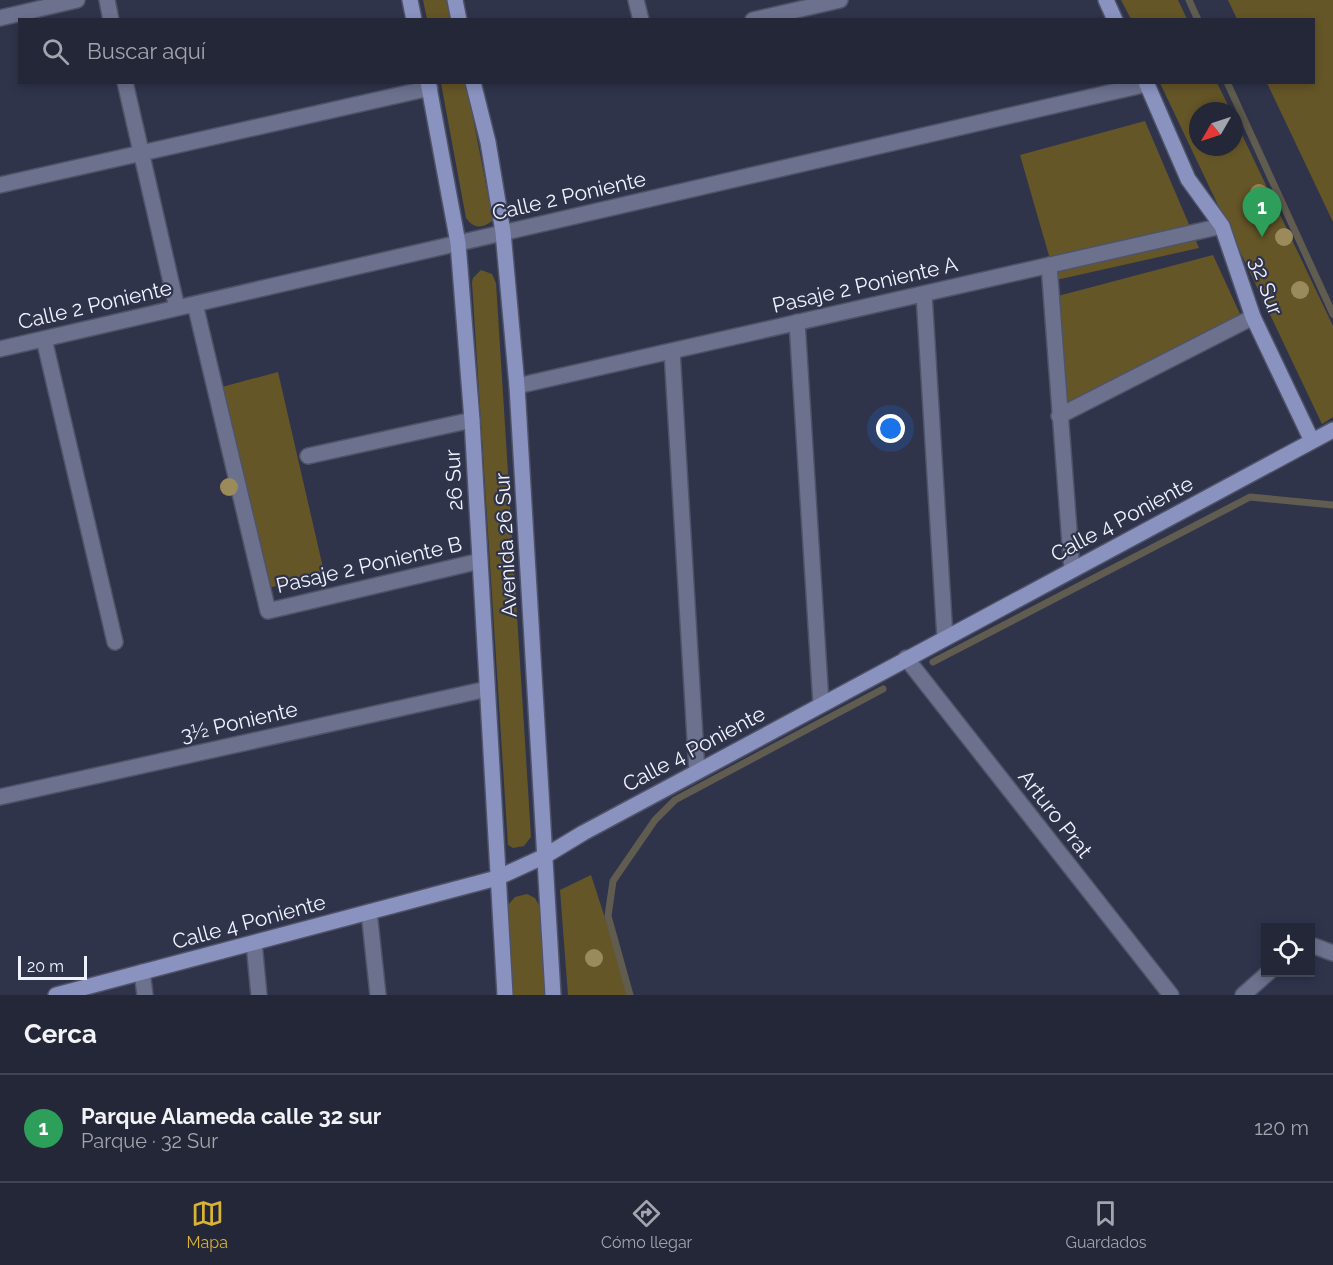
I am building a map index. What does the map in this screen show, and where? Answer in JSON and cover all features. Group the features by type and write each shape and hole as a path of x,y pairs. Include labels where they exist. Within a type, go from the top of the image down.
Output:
{"street":[{"path":"0,18 77,0"},
{"path":"106,0 110,18"},
{"path":"410,0 414,18"},
{"path":"455,0 459,18"},
{"path":"636,0 640,18"},
{"path":"757,18 783,6 840,0"},
{"path":"1106,0 1114,18"},
{"path":"126,84 177,308"},
{"path":"474,84 488,142 503,232"},
{"name":"Calle 2 Poniente","path":"0,349 1142,84"},
{"name":"32 Sur","path":"1146,84 1188,179 1222,226 1253,317 1312,441"},
{"path":"0,185 429,85"},
{"name":"26 Sur","path":"429,85 458,243 472,420 497,878"},
{"name":"Pasaje 2 Poniente A","path":"517,386 1222,226"},
{"name":"Avenida 26 Sur","path":"503,232 517,386 545,856"},
{"path":"1049,265 1072,570"},
{"path":"924,294 945,638"},
{"name":"Pasaje 2 Poniente B","path":"195,304 268,611 480,561"},
{"path":"1059,417 1253,317"},
{"path":"797,322 821,704"},
{"path":"44,339 115,642"},
{"path":"672,351 697,772"},
{"path":"308,456 472,420"},
{"name":"Calle 4 Poniente","path":"56,995 497,878 545,856 583,833 906,658 1333,430"},
{"name":"Arturo Prat","path":"906,658 1171,995"},
{"name":"3½ Poniente","path":"0,797 487,689"},
{"path":"545,856 553,995"},
{"path":"497,878 505,995"},
{"path":"369,912 378,995"},
{"path":"254,942 259,995"},
{"path":"1315,946 1333,953"},
{"path":"142,972 145,995"},
{"path":"1243,995 1263,977"}],"shaded area":[{"path":"423,0 448,0 452,18 427,18"},
{"path":"1121,0 1178,0 1187,18 1130,18"},
{"path":"1228,0 1333,0 1333,222 1267,84 1315,84 1315,18 1237,18"},
{"path":"441,84 466,84 493,220 486,225 475,226 466,218"},
{"path":"1160,84 1218,84 1226,102 1189,102 1189,144"},
{"path":"1145,121 1199,248 1056,280 1020,155"},
{"path":"1243,137 1333,326 1333,417 1322,424 1195,156 1243,156"},
{"path":"1213,255 1240,314 1068,404 1058,296"},
{"path":"481,270 492,274 496,283 531,837 524,846 513,848 508,845 472,282"},
{"path":"278,372 324,572 269,588 218,388"},
{"path":"591,875 630,995 568,995 560,890"},
{"path":"527,894 535,898 541,909 545,995 512,995 507,906 515,897"}],"waterway":[{"path":"1189,0 1197,18"},
{"path":"1228,84 1333,314"},
{"path":"933,662 1250,497 1333,505"},
{"path":"630,995 608,916 613,881 655,820 675,800 883,689"}],"place":[{"name":"Parque Alameda calle 32 sur","path":"1262,237"}]}
